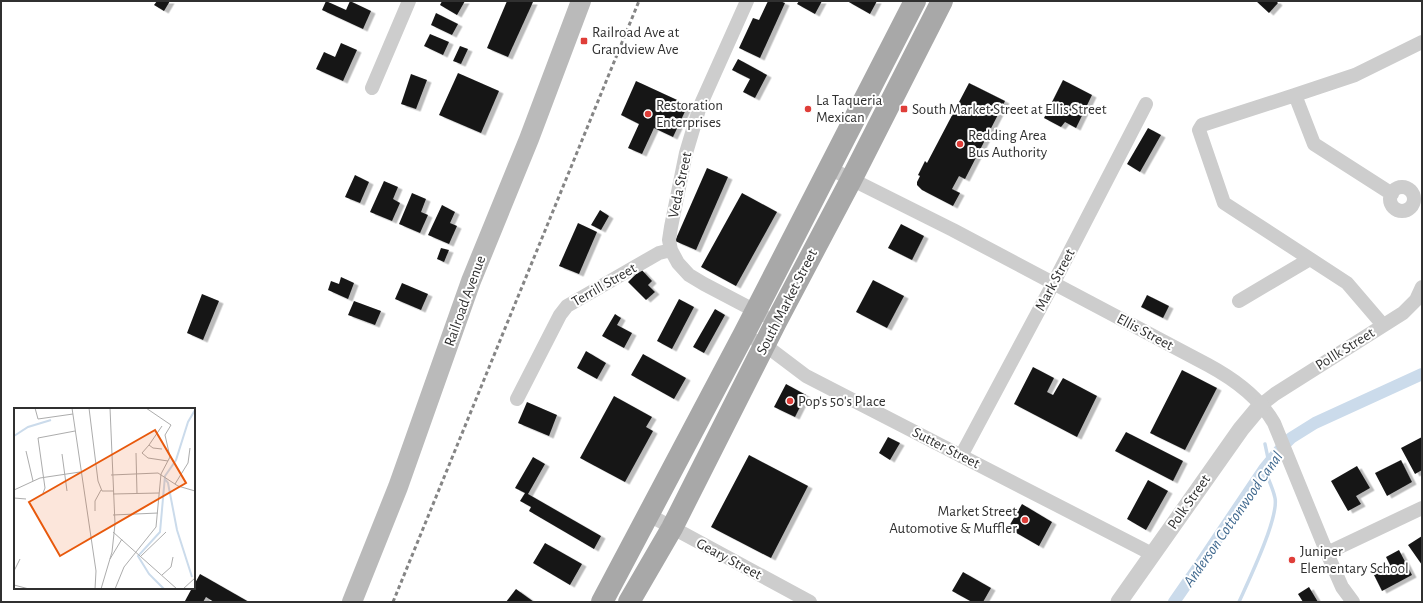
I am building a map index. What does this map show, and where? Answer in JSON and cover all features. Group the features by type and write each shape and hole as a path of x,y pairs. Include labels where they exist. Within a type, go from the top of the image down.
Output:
{"main road":[{"name":"Railroad Avenue","path":"352,602 398,488 472,281 581,1"},
{"name":"South Market Street","path":"602,602 756,311 915,1"},
{"name":"South Market Street","path":"629,602 672,528 776,322 851,180 942,1"}],"street":[{"path":"372,88 409,1"},
{"name":"Veda Street","path":"671,250 669,240 671,227 686,153 700,106 747,1"},
{"path":"1383,325 1347,283 1224,203 1198,130 1202,125 1355,75 1422,42"},
{"path":"1295,95 1314,144 1392,194 1390,198 1392,205 1397,210 1408,210 1418,201"},
{"name":"Mark Street","path":"961,456 1053,284 1146,104"},
{"name":"Ellis Street","path":"829,168 953,230 1227,376 1239,384 1268,413 1279,433 1327,554 1342,587 1353,602"},
{"path":"671,250 678,263 689,275 776,322"},
{"name":"Terrill Street","path":"518,399 560,315 567,306 659,254 671,250"},
{"path":"1238,301 1310,259"},
{"name":"Pollk Street","path":"1261,405 1275,394 1403,313 1416,300 1422,287"},
{"name":"Sutter Street","path":"744,334 765,345 806,376 1152,554"},
{"name":"Polk Street","path":"1119,602 1241,430 1261,405"},
{"path":"1327,554 1422,508"},
{"name":"Geary Street","path":"649,515 810,602"}],"building":[{"path":"157,1 170,1 164,11 154,5"},
{"path":"326,1 346,10 350,1 371,11 363,29 322,10"},
{"path":"442,1 465,1 457,15 440,5"},
{"path":"507,1 533,2 508,57 487,48"},
{"path":"768,1 780,1 785,3 760,58 739,48 753,18 759,20"},
{"path":"799,1 822,1 815,14 797,4"},
{"path":"847,1 877,1 870,14"},
{"path":"1256,1 1276,1 1278,3 1269,13"},
{"path":"436,13 458,24 452,35 431,25"},
{"path":"430,34 449,42 443,55 424,46"},
{"path":"341,43 357,50 343,81 316,69 324,52 335,57"},
{"path":"460,46 468,49 461,64 453,61"},
{"path":"738,59 767,75 755,98 743,92 750,79 732,70"},
{"path":"458,73 499,91 481,133 439,115"},
{"path":"411,74 427,80 416,109 401,104"},
{"path":"1063,80 1092,95 1076,128 1065,122 1061,127 1044,118"},
{"path":"636,81 688,105 673,137 654,128 642,154 628,148 639,124 621,115"},
{"name":"Redding Area Bus Authority","path":"969,83 1005,101 965,179 959,176 952,189 960,193 953,206 922,190 917,185 917,182 920,176 918,175 925,161 927,163"},
{"path":"1148,128 1161,135 1140,172 1127,164"},
{"path":"707,168 728,177 696,250 675,241"},
{"path":"355,175 369,182 360,203 345,197"},
{"path":"384,181 398,187 393,199 400,203 392,221 370,212"},
{"path":"412,193 426,199 421,212 428,215 420,233 399,224"},
{"path":"742,193 777,212 736,286 701,267"},
{"path":"442,205 455,212 450,223 457,226 449,244 428,235"},
{"path":"600,210 609,216 601,230 591,225"},
{"path":"578,223 597,232 579,274 559,266"},
{"path":"901,224 924,236 912,260 888,248"},
{"path":"441,248 449,250 444,262 437,259"},
{"path":"641,269 652,281 648,285 655,292 646,300 628,282"},
{"path":"341,277 354,283 348,299 328,290 331,281 339,284"},
{"path":"873,280 904,296 887,328 856,312"},
{"path":"402,283 428,294 421,310 395,299"},
{"path":"202,294 219,301 203,340 187,333"},
{"path":"1147,295 1169,306 1163,318 1141,307"},
{"path":"679,299 694,307 672,349 657,341"},
{"path":"354,301 381,311 375,325 348,315"},
{"path":"715,309 725,315 704,353 693,347"},
{"path":"615,314 621,318 617,325 632,333 624,348 602,336"},
{"path":"586,351 606,363 597,379 577,368"},
{"path":"643,354 686,378 674,399 631,375"},
{"path":"1033,367 1054,378 1047,392 1053,395 1063,378 1097,396 1077,437 1014,404"},
{"path":"1182,370 1217,388 1185,450 1150,433"},
{"name":"Pop's 50's Place","path":"786,384 806,395 795,417 774,407"},
{"path":"614,396 652,417 646,427 653,431 625,482 580,458"},
{"path":"527,402 557,415 549,436 518,423"},
{"path":"1126,432 1183,461 1173,481 1115,451"},
{"path":"888,437 900,443 890,460 879,453"},
{"path":"1422,437 1422,470 1415,474 1401,448"},
{"path":"749,455 808,486 771,558 711,527"},
{"path":"533,457 545,464 528,494 601,536 594,549 529,511 531,507 520,501 525,493 515,488"},
{"path":"1401,460 1412,482 1387,496 1375,473"},
{"path":"1357,466 1370,488 1356,496 1361,504 1348,511 1331,481"},
{"path":"1148,480 1168,491 1146,530 1127,519"},
{"path":"1022,504 1052,522 1039,546 1008,528"},
{"path":"1422,536 1422,565 1408,545"},
{"path":"545,543 582,564 570,585 533,563"},
{"path":"1399,550 1412,575 1382,591 1373,573 1390,565 1386,557"},
{"path":"963,572 991,588 983,602 972,602 952,591"},
{"path":"200,574 249,602 214,602 206,597 203,602 185,601 191,589 195,589 195,583"},
{"path":"1309,587 1318,602 1303,602 1298,594"},
{"path":"516,589 534,602 506,602"}],"waterway":[{"name":"Anderson Cottonwood Canal","path":"1174,602 1264,469 1291,438 1315,423 1422,374"},
{"path":"1265,444 1269,463"},
{"path":"1239,602 1262,550 1275,507 1274,494 1264,469"}],"railway":[{"path":"393,602 639,1"}],"place":[{"name":"Railroad Ave at Grandview Ave","path":"584,41"},
{"name":"La Taqueria Mexican","path":"808,109"},
{"name":"South Market Street at Ellis Street","path":"904,109"},
{"name":"Restoration Enterprises","path":"648,114"},
{"name":"Redding Area Bus Authority","path":"960,144"},
{"name":"Pop's 50's Place","path":"790,401"},
{"name":"Market Street Automotive & Muffler","path":"1025,520"},
{"name":"Juniper Elementary School","path":"1292,560"}]}
